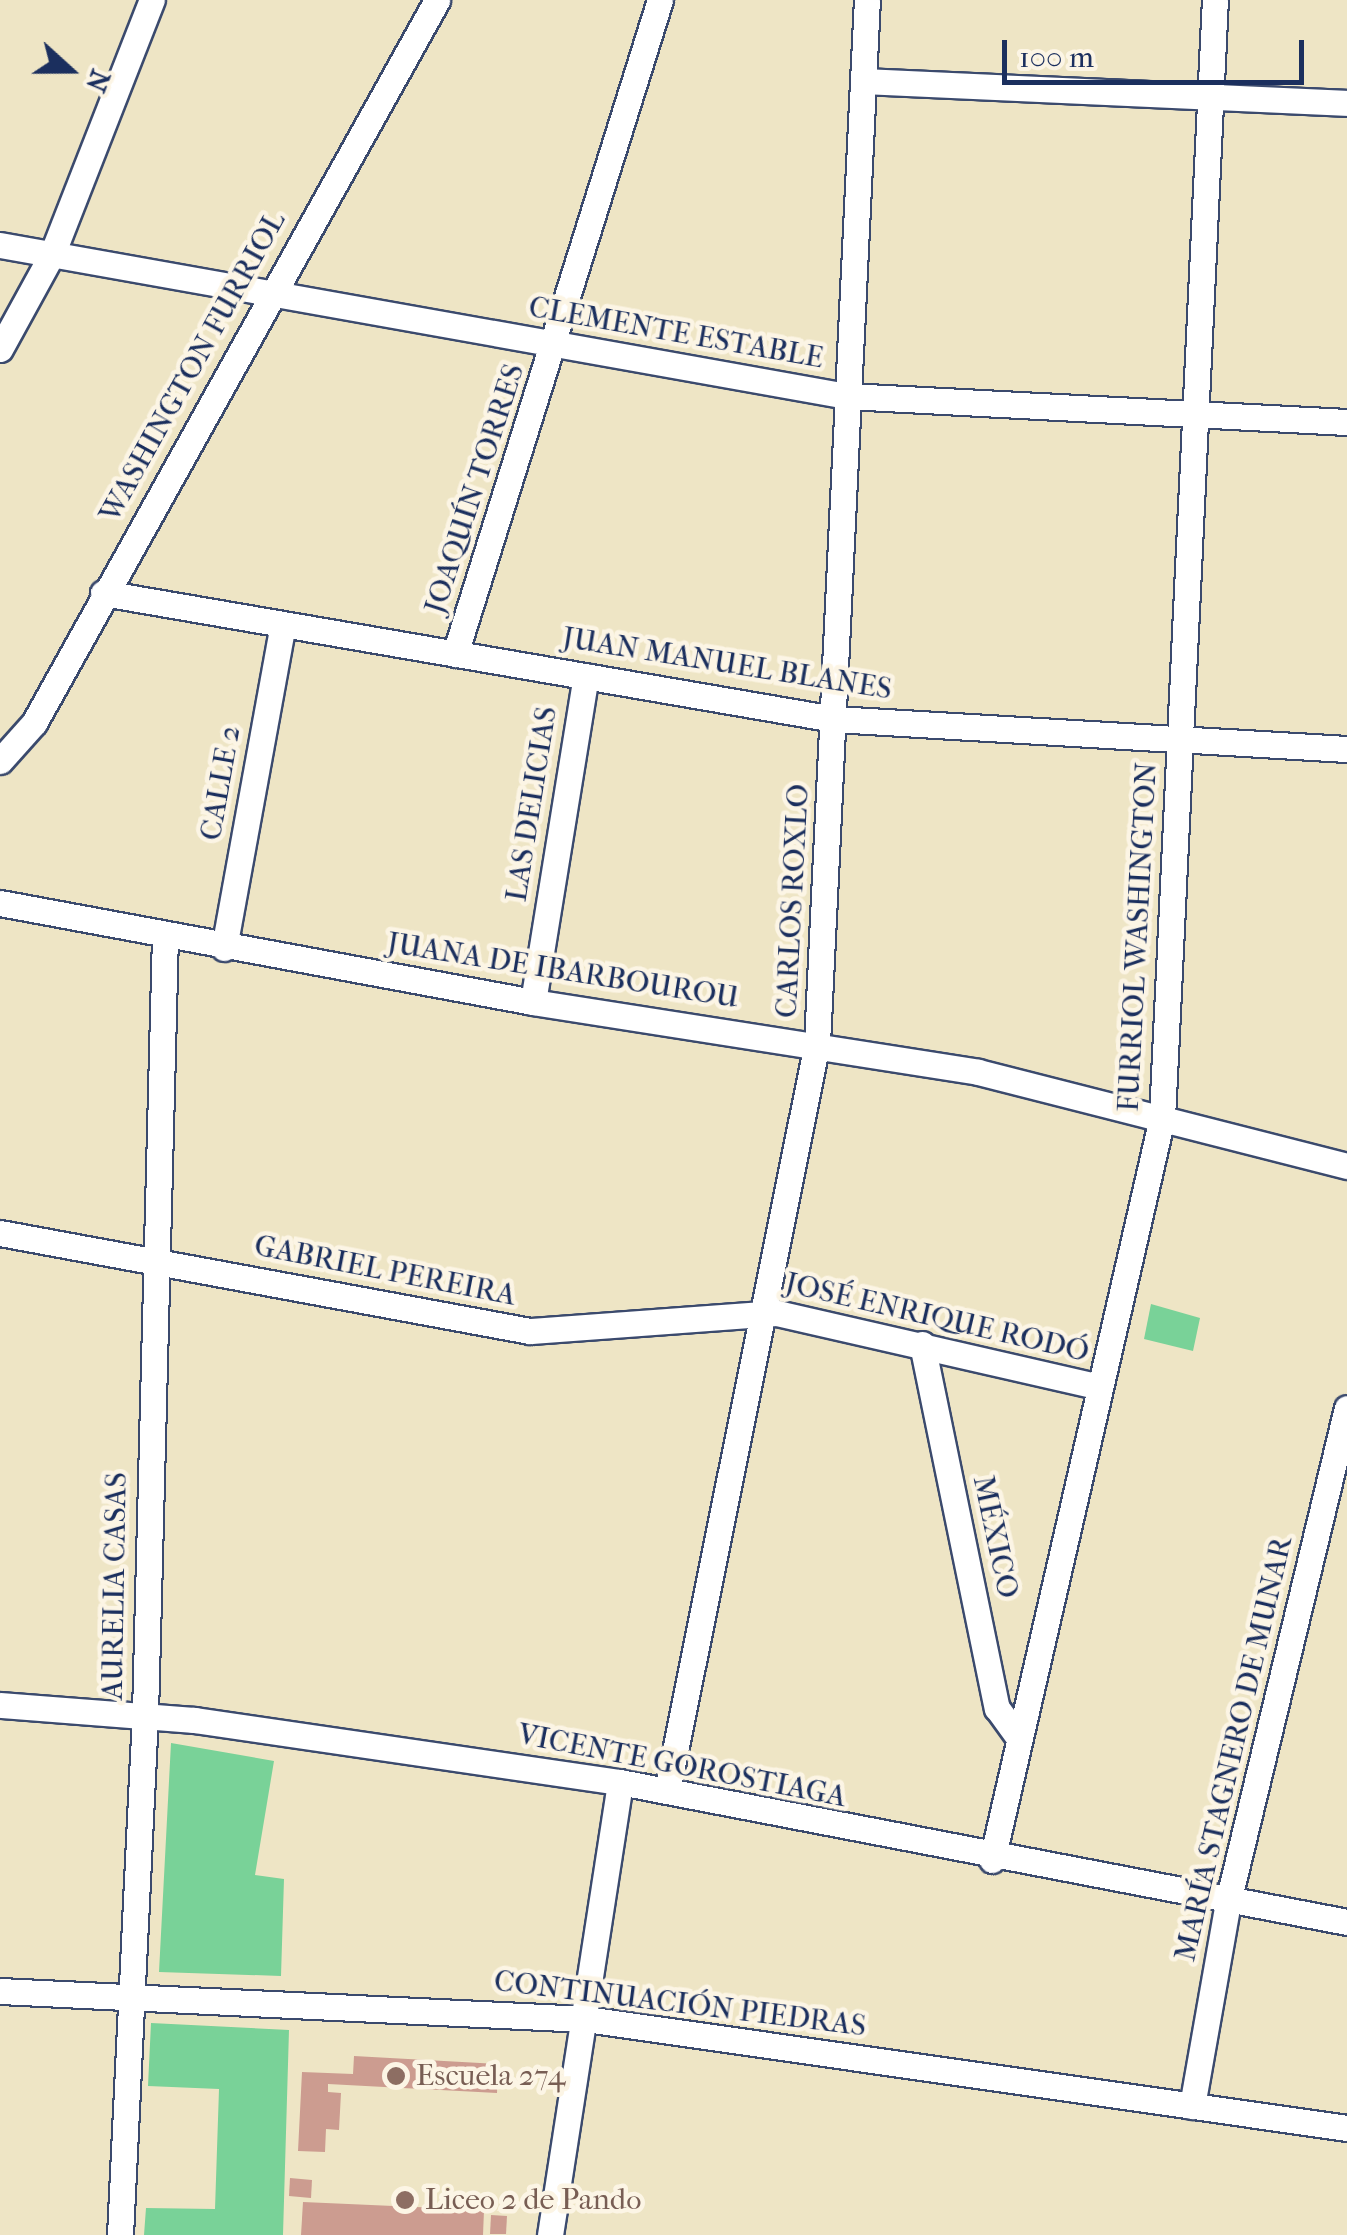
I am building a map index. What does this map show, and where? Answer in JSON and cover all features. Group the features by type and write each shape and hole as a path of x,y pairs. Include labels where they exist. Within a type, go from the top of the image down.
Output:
{"street":[{"path":"0,349 53,252 152,0"},
{"name":"WASHINGTON FURRIOL","path":"0,761 34,723 103,593 437,0"},
{"name":"JOAQUÍN TORRES","path":"455,654 556,345 660,0"},
{"name":"CARLOS ROXLO","path":"668,1791 818,1043 866,0"},
{"name":"FURRIOL WASHINGTON","path":"992,1860 1162,1118 1215,0"},
{"path":"864,81 1347,103"},
{"name":"CLEMENTE ESTABLE","path":"0,245 848,396 1347,422"},
{"name":"JUAN MANUEL BLANES","path":"103,593 282,629 455,654 834,719 1182,743 1347,748"},
{"name":"CALLE 2","path":"224,948 282,629"},
{"name":"LAS DELICIAS","path":"533,1002 586,676"},
{"name":"JUANA DE IBARBOUROU","path":"0,903 224,948 533,1002 818,1043 1162,1118 1347,1166"},
{"name":"AURELIA CASAS","path":"120,2235 145,1714 165,937"},
{"name":"GABRIEL PEREIRA","path":"0,1233 530,1331 761,1312"},
{"name":"JOSÉ ENRIQUE RODÓ","path":"761,1312 922,1344 1100,1387"},
{"name":"MÉXICO","path":"922,1344 997,1708 1018,1737"},
{"name":"MARÍA STAGNERO DE MUNAR","path":"1192,2106 1228,1902 1347,1408"},
{"name":"VICENTE GOROSTIAGA","path":"0,1706 145,1714 620,1782 992,1860 1347,1922"},
{"path":"550,2235 620,1782"},
{"name":"CONTINUACIÓN PIEDRAS","path":"0,1991 586,2019 1347,2128"}],"green space":[{"path":"1151,1304 1200,1318 1193,1351 1144,1339"},
{"path":"171,1743 274,1761 255,1875 284,1879 281,1976 159,1972"},
{"path":"151,2023 289,2030 283,2235 144,2235 146,2208 215,2209 219,2089 148,2086"}],"building":[{"path":"354,2056 498,2064 497,2093 328,2084 328,2092 341,2093 339,2130 326,2129 325,2152 298,2151 302,2072 353,2074"},
{"path":"290,2178 312,2180 311,2198 289,2196"},
{"path":"303,2202 484,2210 483,2235 301,2235"},
{"path":"491,2215 507,2216 506,2234 490,2234"}],"place":[{"name":"Escuela 274","path":"396,2076"},
{"name":"Liceo 2 de Pando","path":"405,2200"}]}
